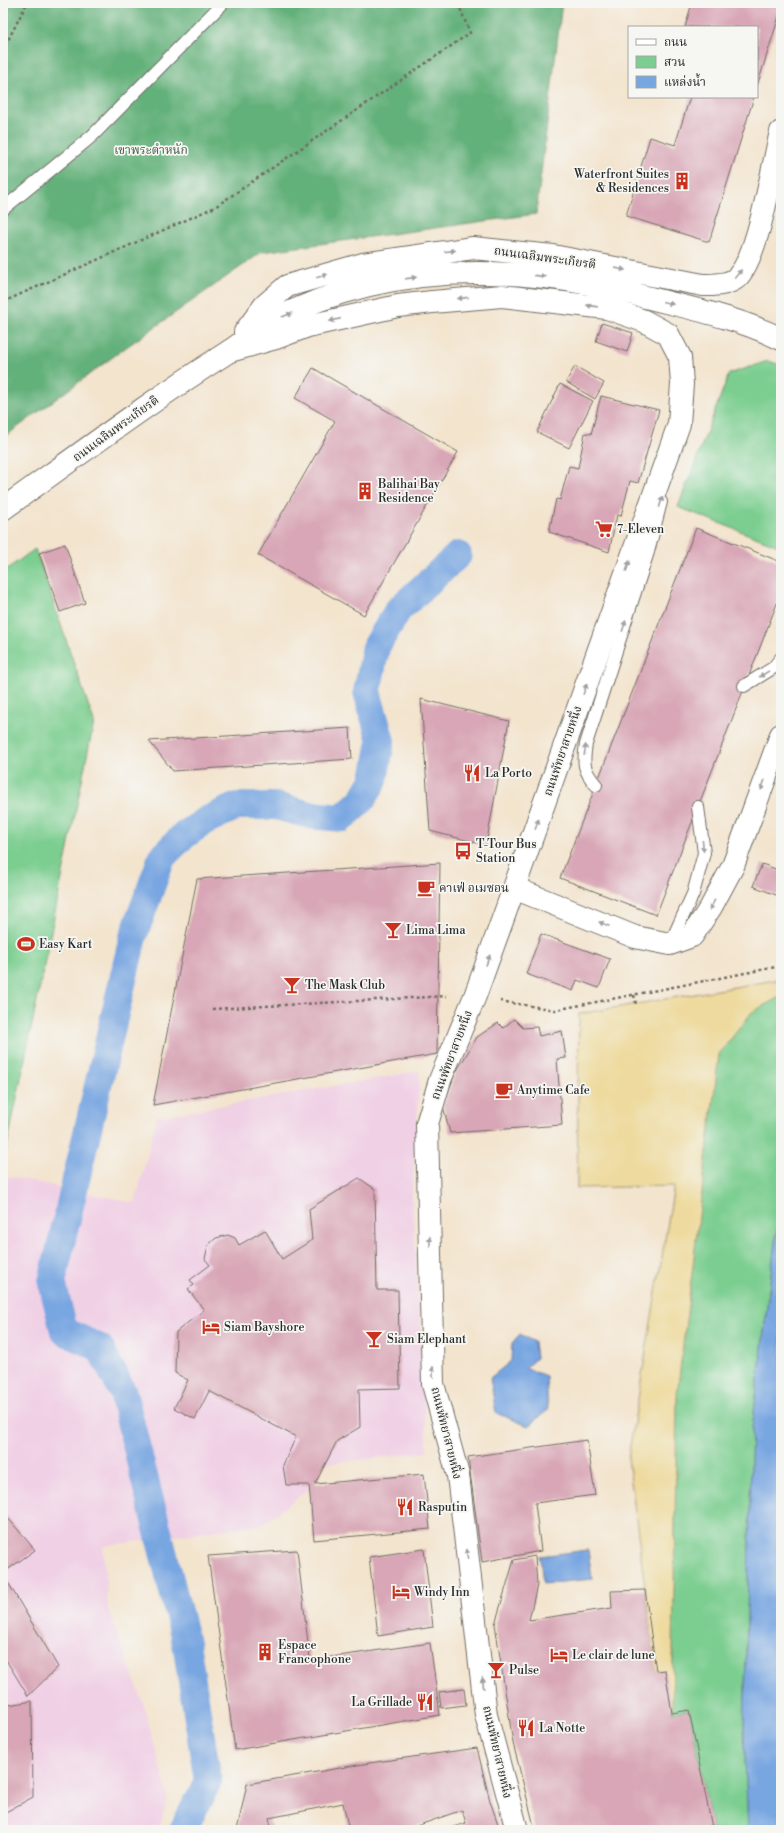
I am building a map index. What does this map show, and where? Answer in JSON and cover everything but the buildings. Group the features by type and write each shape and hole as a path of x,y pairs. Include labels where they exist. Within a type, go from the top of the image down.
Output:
{"street":[{"name":"ถนนเฉลิมพระเกียรติ","path":"230,351 266,305 287,286 363,264 411,256 473,248 553,256 703,285 718,284 735,279 749,261 769,191 781,132"},
{"name":"ถนนเฉลิมพระเกียรติ","path":"3,509 192,374 230,351 269,323 319,301 359,288 411,277 464,273 508,273 591,283 757,327 781,339"},
{"name":"ถนนเฉลิมพระเกียรติ","path":"230,351 276,338 308,326 398,306 502,296 607,308 644,321 668,334"},
{"name":"ถนนพัทยาสายหนึ่ง","path":"517,1830 486,1715 458,1475 433,1384 427,1124 440,1080 475,996 679,424 682,384 680,357 668,334"},
{"path":"514,888 635,937 670,944 692,936 711,907 733,866 781,735"}],"lane":[{"path":"3,209 92,136 223,3"},
{"path":"596,785 586,774 584,760 586,744 652,541 667,482 671,446"},
{"path":"744,686 773,668 781,658"},
{"path":"670,944 693,894 704,853 698,807"}],"path":[{"path":"3,50 27,3"},
{"path":"3,302 216,207 470,33 458,3"},
{"path":"212,1010 436,996 475,996 554,1010 781,966"},
{"path":"634,994 636,1004"}],"shaded area":[{"name":"Siam Bayshore","path":"420,1071 412,1196 427,1452 325,1464 315,1484 263,1524 103,1546 108,1609 143,1702 168,1796 159,1830 3,1830 3,1178 12,1177 135,1203 157,1117"}],"green space":[{"name":"เขาพระตำหนัก","path":"3,3 562,3 536,214 262,252 125,348 3,438"},
{"path":"768,361 781,365 781,547 678,507 729,374"},
{"name":"Easy Kart","path":"35,549 94,722 3,1166 3,572"},
{"path":"781,996 781,1210 775,1242 752,1429 744,1730 748,1830 705,1830 712,1828 689,1710 672,1713 677,1394 719,1054 752,1012"}],"sand":[{"path":"781,979 781,996 752,1012 719,1054 677,1394 672,1713 656,1671 628,1458 674,1186 577,1188 579,1014"}],"water":[{"path":"781,1210 781,1830 748,1830 744,1730 752,1429 775,1242"},
{"path":"520,1334 534,1342 536,1358 525,1368 546,1376 548,1410 528,1426 496,1413 490,1378 511,1361 512,1343"},
{"path":"588,1550 592,1579 543,1584 540,1556"}],"waterway":[{"path":"183,1830 208,1781 186,1643 123,1393 100,1348 64,1331 52,1282 133,937 162,857 183,836 207,820 237,806 276,806 310,815 342,818 362,800 374,780 381,741 367,692 376,647 398,610 458,555"}],"place":[{"name":"Waterfront Suites & Residences","path":"682,181"},
{"name":"Balihai Bay Residence","path":"365,491"},
{"name":"7-Eleven","path":"604,529"},
{"name":"La Porto","path":"472,773"},
{"name":"T-Tour Bus Station","path":"463,851"},
{"name":"คาเฟ่ อเมซอน","path":"426,888"},
{"name":"Lima Lima","path":"393,930"},
{"name":"Easy Kart","path":"26,944"},
{"name":"The Mask Club","path":"292,985"},
{"name":"Anytime Cafe","path":"504,1090"},
{"name":"Siam Bayshore","path":"211,1327"},
{"name":"Siam Elephant","path":"374,1339"},
{"name":"Rasputin","path":"405,1507"},
{"name":"Windy Inn","path":"401,1592"},
{"name":"Espace Francophone","path":"265,1652"},
{"name":"Le clair de lune","path":"559,1655"},
{"name":"Pulse","path":"496,1670"},
{"name":"La Grillade","path":"425,1702"},
{"name":"La Notte","path":"526,1728"}]}
